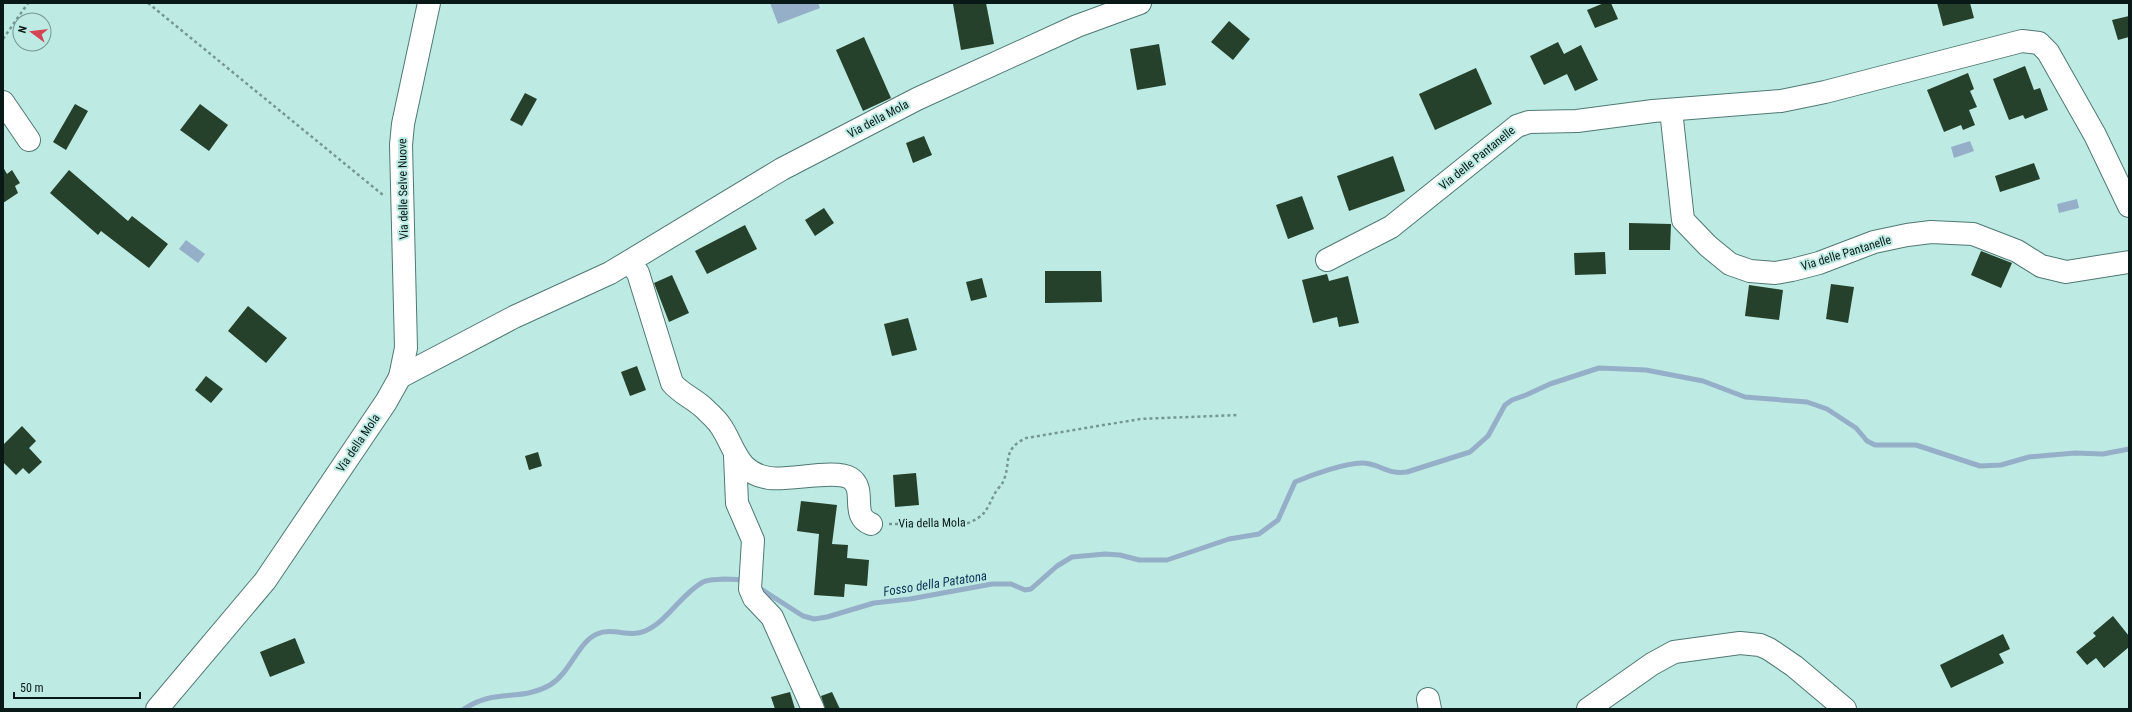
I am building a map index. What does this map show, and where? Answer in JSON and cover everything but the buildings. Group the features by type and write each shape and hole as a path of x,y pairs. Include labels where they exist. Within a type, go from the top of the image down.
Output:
{"street":[{"name":"Via delle Selve Nuove","path":"400,377 406,348 401,155 403,124 429,3"},
{"name":"Via della Mola","path":"157,709 265,581 386,402 400,377 514,317 629,262 770,176 917,98 1077,26 1140,3"},
{"name":"Via delle Pantanelle","path":"1327,260 1392,227 1523,123 1582,120 1670,110 1764,103 1804,97 2022,41 2034,41 2043,46 2048,52 2095,135 2129,206"},
{"path":"3,102 29,140"},
{"name":"Via delle Pantanelle","path":"1670,110 1683,220 1708,246 1730,264 1750,271 1775,273 1792,270 1819,263 1874,242 1931,232 1973,234 2017,251 2041,266 2066,272 2129,262"},
{"path":"629,262 638,273 672,382 678,389 704,408 720,425 735,456 737,503 753,540 750,583 754,598 772,617 813,709"},
{"path":"735,456 758,475 769,478 785,479 838,475 848,477 855,482 858,490 859,512 861,518 871,524"},
{"path":"1588,709 1652,664 1674,652 1740,643 1760,645 1769,649 1794,666 1845,709"}],"path":[{"path":"3,40 28,3"},
{"path":"148,3 403,212"},
{"name":"Via della Mola","path":"871,524 968,523 980,518 988,509 1003,482 1009,451 1016,442 1026,438 1140,419 1237,415"}],"water":[{"path":"770,3 818,3 820,8 778,24"},
{"path":"1970,141 1974,151 1954,158 1951,147"},
{"path":"2077,199 2079,208 2059,213 2057,204"},
{"path":"186,240 205,254 198,263 179,249"}],"waterway":[{"name":"Fosso della Patatona","path":"756,586 803,616 814,619 827,617 874,603 910,599 992,584 1011,584 1025,590 1031,589 1057,566 1072,557 1105,554 1120,555 1139,560 1167,560 1229,539 1259,534 1278,520 1295,482 1310,476 1338,467 1362,463 1374,465 1394,472 1407,472 1470,452 1488,436 1505,405 1512,400 1550,384 1599,368 1646,370 1703,381 1745,397 1807,402 1827,409 1856,428 1867,441 1875,445 1916,445 1980,466 2001,465 2029,457 2075,453 2103,454 2129,449"},
{"name":"Fosso della Patatona","path":"464,709 486,699 528,693 550,685 564,673 579,650 590,638 603,632 639,633 645,631 661,621 688,593 705,581 724,579 738,579 745,581"}]}
